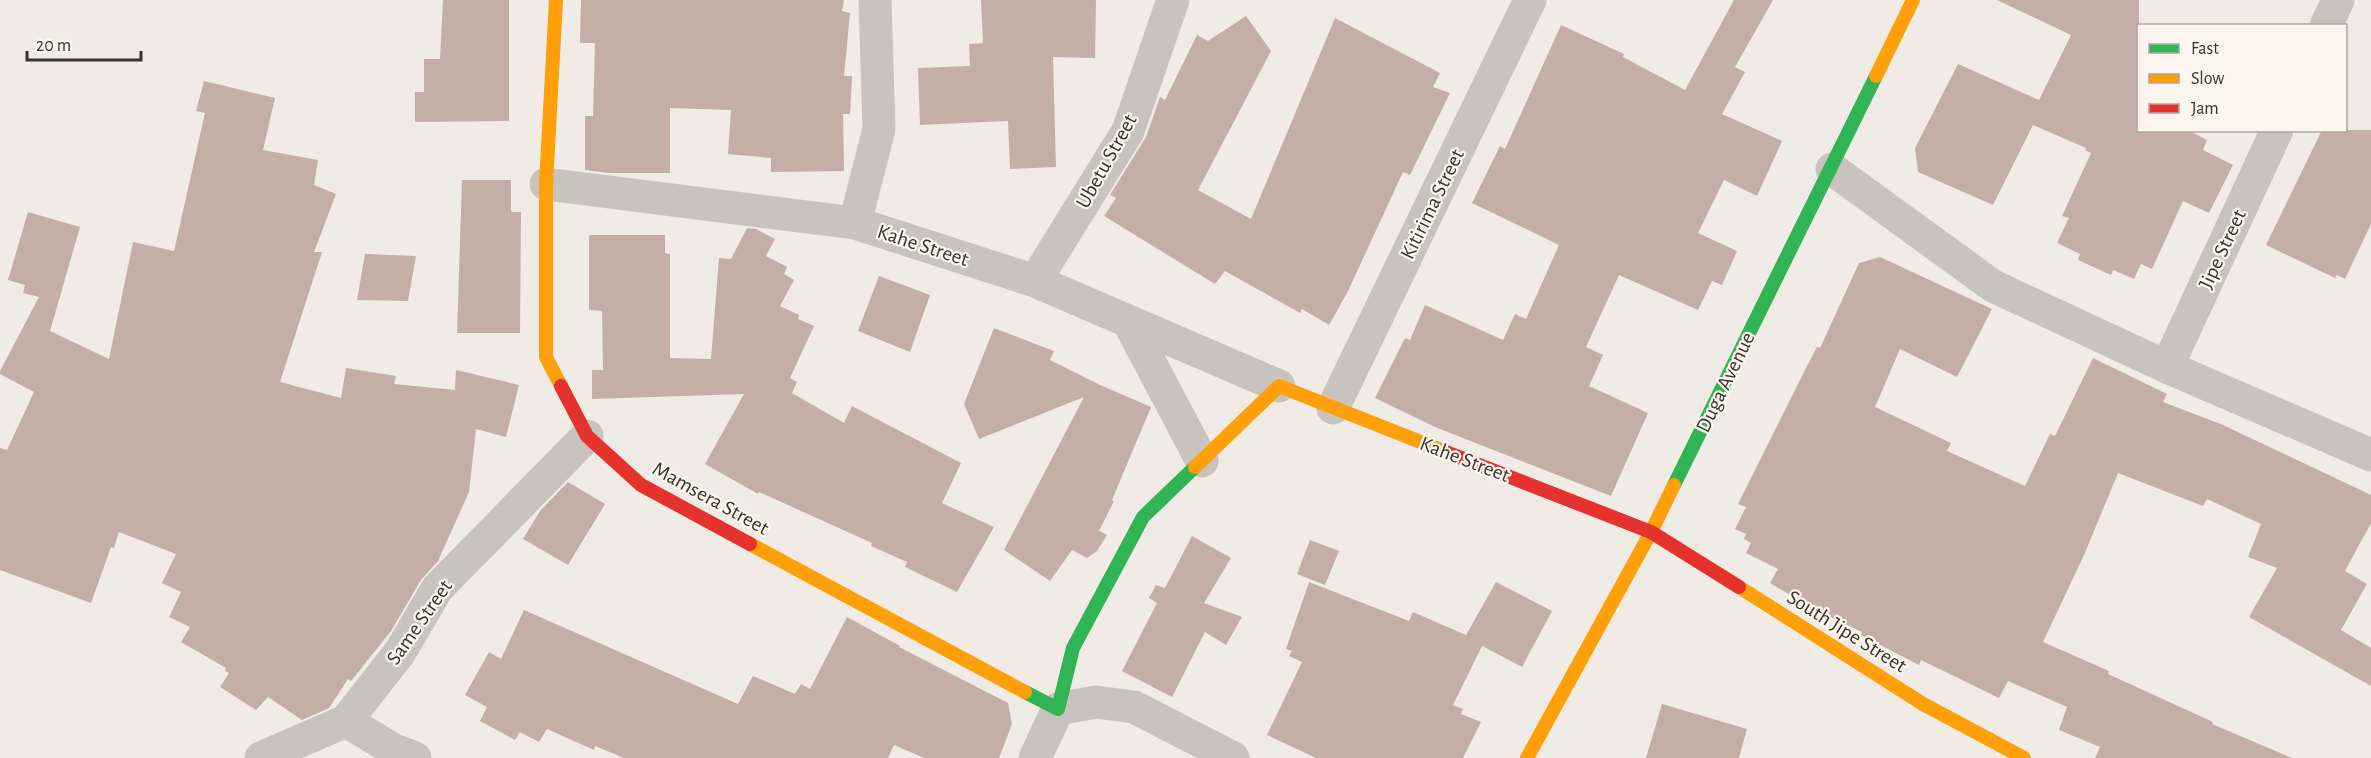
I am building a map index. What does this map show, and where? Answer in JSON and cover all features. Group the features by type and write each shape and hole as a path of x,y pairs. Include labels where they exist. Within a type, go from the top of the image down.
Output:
{"street":[{"name":"Mamsera Street","path":"556,0 546,184 546,357 587,436 641,485 1058,709"},
{"path":"855,223 879,129 875,0"},
{"name":"Ubetu Street","path":"1035,281 1128,131 1173,0"},
{"name":"Kitirima Street","path":"1333,408 1530,0"},
{"name":"Duga Avenue","path":"1527,758 1651,532 1832,169 1913,0"},
{"path":"2327,24 2338,0"},
{"name":"Jipe Street","path":"2167,367 2276,132"},
{"path":"1832,169 1993,286 2167,367 2371,454"},
{"name":"Kahe Street","path":"546,184 855,223 1035,281 1279,386 1651,532"},
{"path":"1128,321 1202,461"},
{"path":"1035,758 1058,709 1073,648 1143,517 1279,386"},
{"name":"Same Street","path":"261,758 346,721 400,652 437,589 587,436"},
{"name":"South Jipe Street","path":"1651,532 1923,704 2024,758"},
{"path":"1058,709 1096,702 1134,707 1233,758"},
{"path":"346,721 394,750 415,758"}],"building":[{"path":"443,0 509,0 509,121 415,122 415,92 424,92 424,59 440,59"},
{"path":"581,0 844,0 842,11 850,13 844,76 852,76 850,114 843,114 844,171 771,172 771,158 728,154 731,110 670,108 670,173 609,173 585,170 585,116 593,116 595,43 580,43"},
{"path":"981,0 1096,0 1095,58 1053,57 1056,167 1010,169 1008,121 920,125 918,68 970,66 969,44 983,43"},
{"path":"1734,0 1773,0 1735,67 1745,72 1722,114 1782,141 1757,196 1724,180 1698,233 1737,251 1722,285 1712,281 1698,310 1619,275 1586,347 1603,355 1589,386 1648,413 1611,496 1435,427 1375,398 1405,338 1410,340 1425,305 1503,340 1515,314 1526,319 1559,245 1472,203 1500,146 1505,149 1561,25 1624,54 1623,57 1685,90"},
{"path":"1997,0 2139,0 2137,132 2192,132 2207,140 2203,150 2233,165 2209,213 2183,201 2152,269 2141,264 2134,279 2113,270 2111,275 2078,260 2080,254 2057,243 2069,218 2062,216 2091,153 2085,150 2086,148 2033,125 1993,205 1918,172 1915,148 1958,64 2039,100 2071,35"},
{"path":"1246,16 1271,51 1198,190 1251,219 1335,18 1440,73 1433,87 1450,93 1410,175 1403,172 1348,291 1329,325 1302,309 1300,313 1225,271 1215,284 1104,216 1116,198 1110,195 1146,137 1160,97 1165,100 1197,35 1208,41"},
{"path":"204,81 275,98 263,150 318,160 314,185 336,194 314,252 322,252 280,382 341,398 346,368 396,376 394,384 455,390 456,370 519,385 506,437 476,429 469,492 438,561 421,580 391,631 351,681 348,679 329,708 302,720 268,697 256,710 220,687 229,673 225,671 226,668 181,642 190,627 169,617 181,592 162,583 176,554 119,532 114,548 111,547 91,603 0,570 0,448 7,450 34,392 0,374 39,297 23,293 25,285 8,280 28,212 80,227 50,331 109,359 133,242 174,251 205,113 196,111"},
{"path":"2371,130 2371,224 2345,279 2337,275 2335,278 2266,245 2321,132"},
{"path":"462,180 511,180 511,210 521,212 520,333 457,333"},
{"path":"747,228 756,229 775,239 766,256 787,267 784,274 794,280 780,306 799,315 798,319 814,326 790,378 797,382 792,393 844,423 852,406 961,463 942,503 994,527 957,592 905,567 907,562 871,546 872,543 759,492 758,494 705,464 744,394 592,399 592,370 603,370 602,311 589,310 589,235 665,235 665,253 670,254 670,358 711,359 719,258 731,259"},
{"path":"365,254 416,256 408,301 357,300"},
{"path":"1880,257 1992,309 1957,377 1900,349 1875,407 1951,443 1947,451 2025,486 2050,434 2055,436 2093,358 2167,394 2163,402 2223,425 2371,495 2371,523 2345,571 2367,584 2341,630 2371,648 2371,686 2249,617 2277,568 2248,557 2261,524 2207,499 2203,506 2118,473 2084,555 2043,642 2109,671 2108,674 2213,722 2212,724 2292,758 2095,758 2100,747 2059,730 2067,707 2008,681 1999,698 1921,660 1919,665 1861,635 1862,632 1796,601 1797,599 1770,583 1778,569 1746,553 1751,543 1744,539 1746,534 1735,529 1746,507 1738,504 1817,347 1820,348 1859,263"},
{"path":"879,276 930,295 910,352 858,331"},
{"path":"994,328 1054,351 1050,360 1151,407 1112,500 1114,501 1099,531 1107,535 1097,551 1087,558 1072,550 1050,581 1004,550 1084,397 979,439 964,404"},
{"path":"568,482 605,504 568,565 523,539 540,511"},
{"path":"1192,536 1231,558 1204,603 1242,617 1226,645 1205,632 1172,697 1122,671 1157,603 1149,598 1156,585 1165,588"},
{"path":"1310,540 1339,551 1325,585 1297,574"},
{"path":"1309,582 1409,621 1413,612 1466,635 1496,582 1552,611 1522,667 1482,646 1453,705 1463,709 1461,714 1481,722 1463,758 1316,758 1267,735 1302,662 1289,656 1292,651 1286,649"},
{"path":"524,610 738,704 753,676 795,694 801,684 810,689 847,617 899,647 1008,703 1012,724 999,758 924,758 894,745 888,758 624,758 595,746 594,750 547,729 539,742 520,732 515,740 480,721 487,707 465,695 489,652 501,659"},
{"path":"1662,704 1747,729 1739,758 1646,758"}],"traffic: fast":[{"path":"1674,485 1876,76"},
{"path":"1025,692 1058,709 1073,648 1143,517 1195,467"}],"traffic: slow":[{"path":"556,0 546,184 546,357 561,386"},
{"path":"1876,76 1913,0"},
{"path":"1195,467 1279,386 1446,452"},
{"path":"1527,758 1651,532 1674,485"},
{"path":"750,544 1025,692"},
{"path":"1739,587 1923,704 2024,758"}],"traffic: jam":[{"path":"561,386 587,436 641,485 750,544"},
{"path":"1446,452 1651,532 1739,587"}]}
